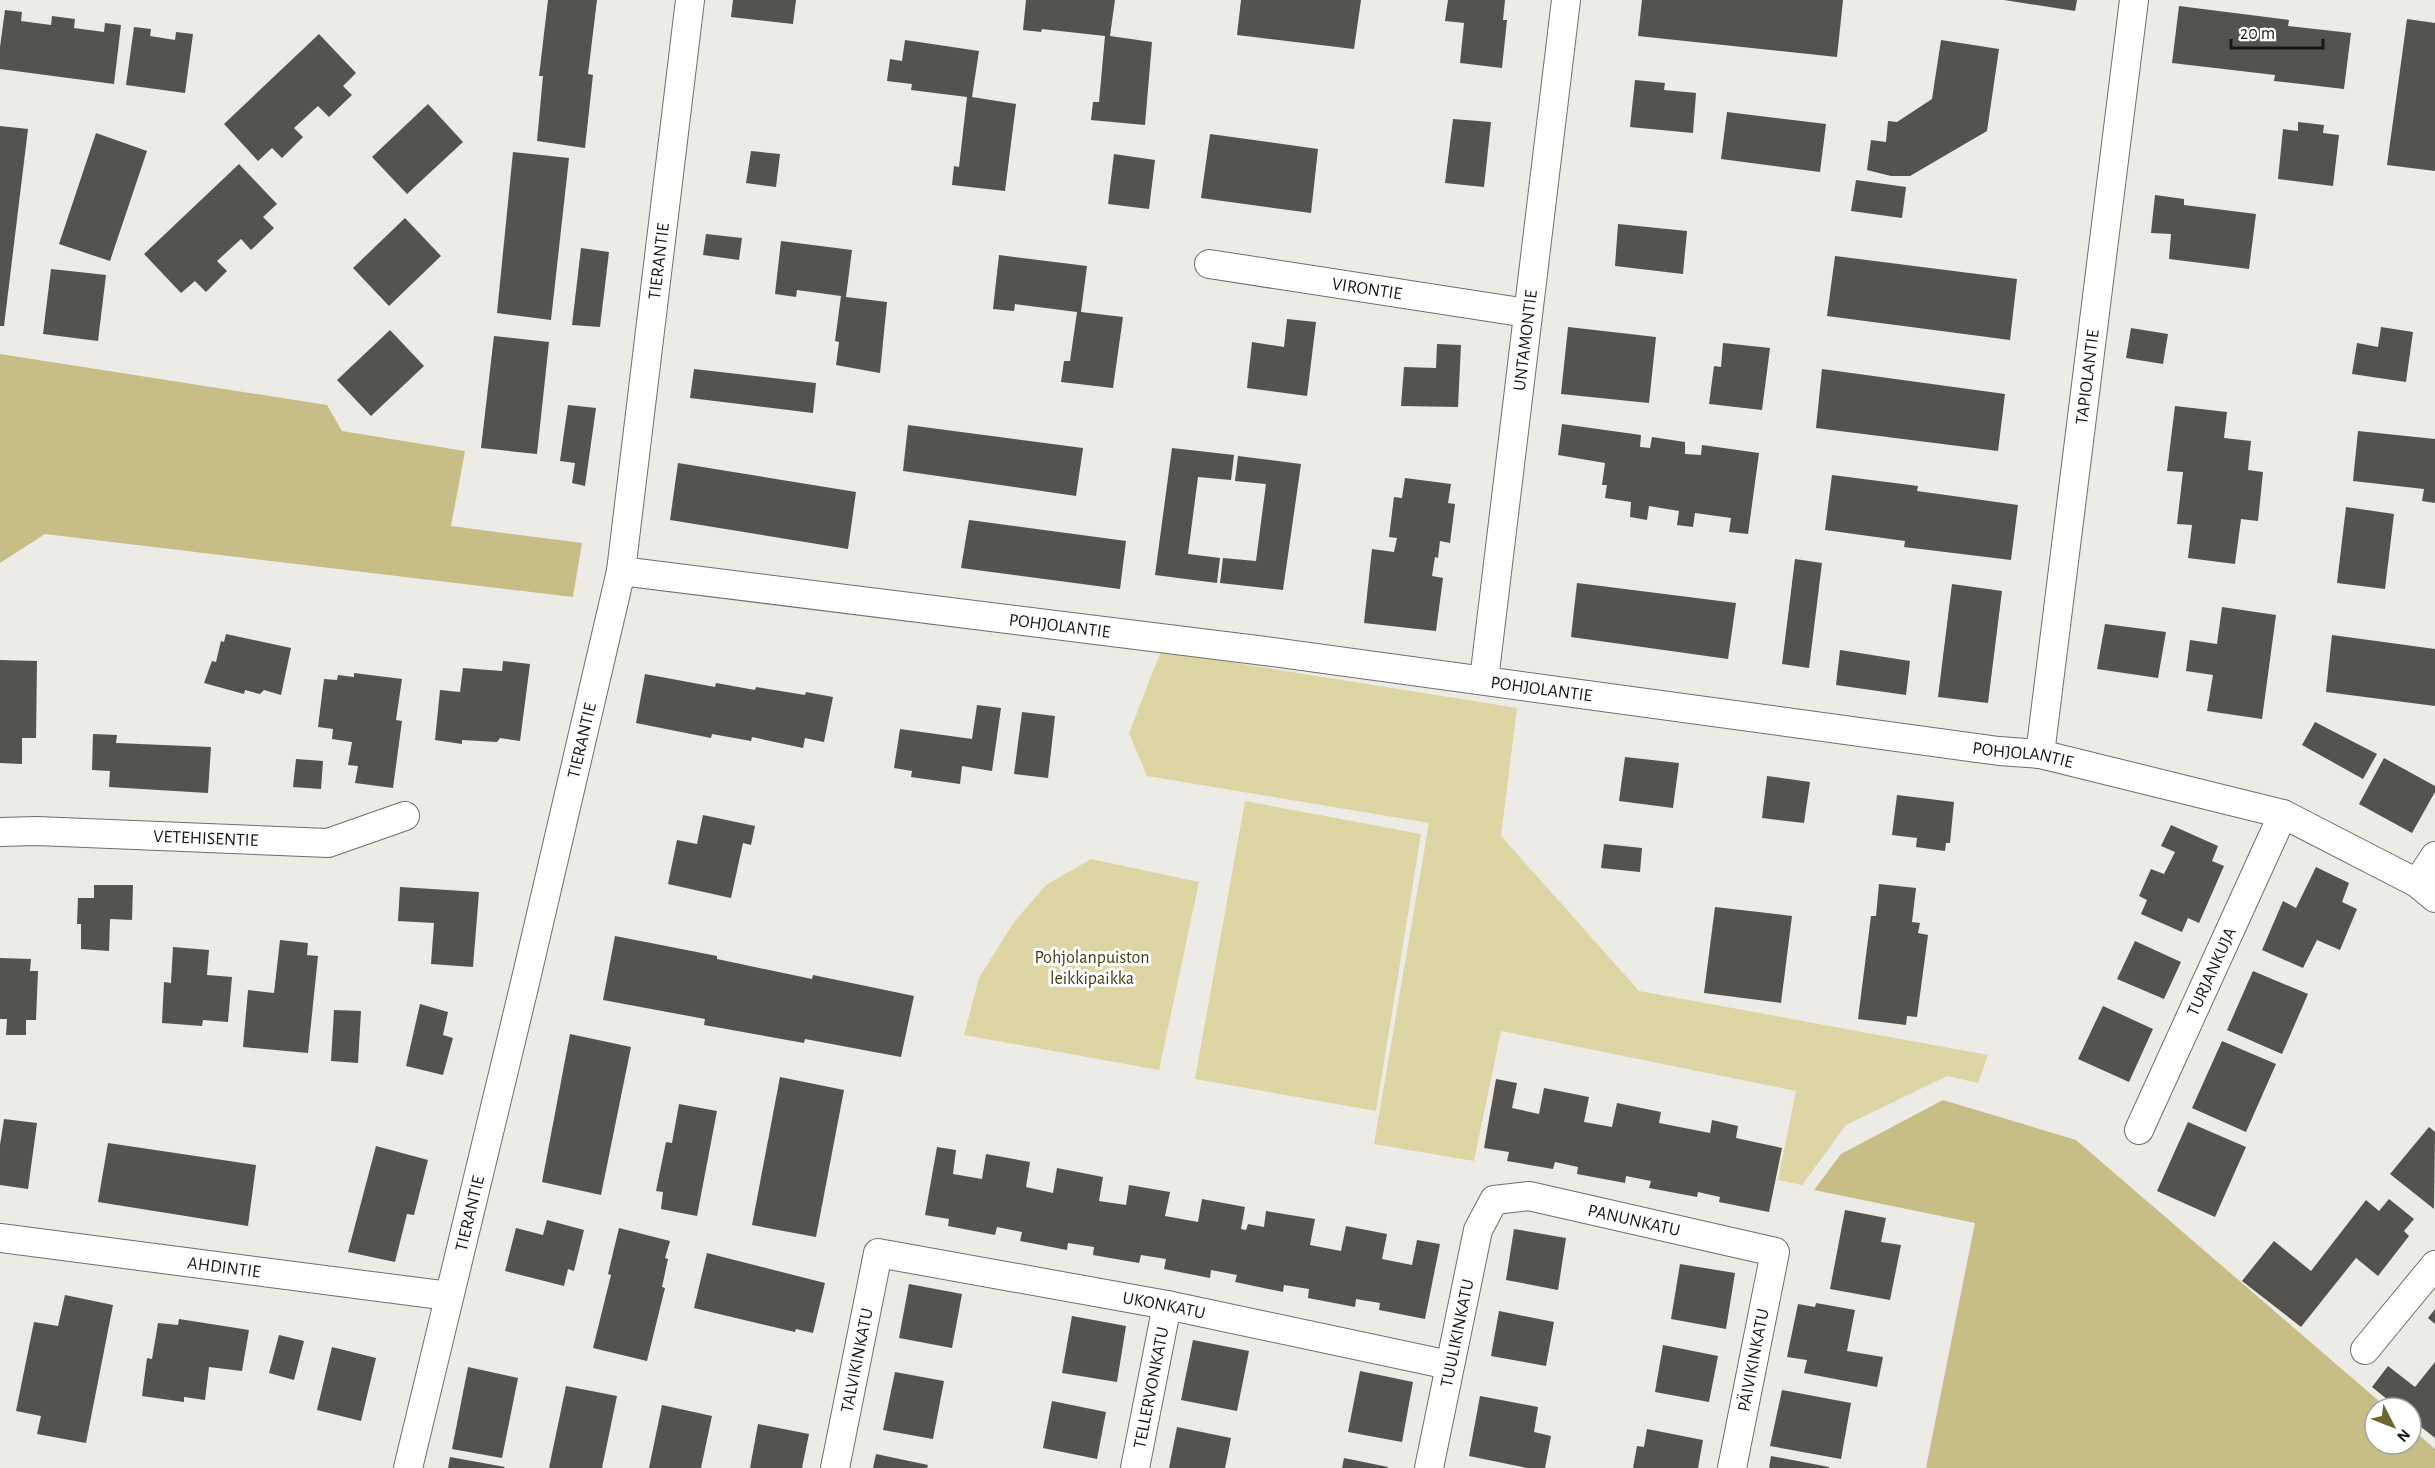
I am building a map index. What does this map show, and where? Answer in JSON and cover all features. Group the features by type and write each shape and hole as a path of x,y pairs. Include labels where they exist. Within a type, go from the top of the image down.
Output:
{"street":[{"name":"TIERANTIE","path":"408,1468 621,571 690,0"},
{"name":"UNTAMONTIE","path":"1484,680 1566,0"},
{"name":"TAPIOLANTIE","path":"2040,754 2134,0"},
{"name":"VIRONTIE","path":"1209,264 1527,313"},
{"name":"POHJOLANTIE","path":"621,571 1254,649 1746,718 1999,751 2040,754 2283,814 2426,891"},
{"name":"TURJANKUJA","path":"2139,1130 2283,814"},
{"name":"VETEHISENTIE","path":"0,832 37,831 328,843 405,816"},
{"path":"2426,891 2435,856"},
{"name":"PANUNKATU","path":"1494,1200 1529,1196 1775,1251"},
{"name":"TUULIKINKATU","path":"1429,1468 1478,1230 1494,1200"},
{"name":"AHDINTIE","path":"0,1238 449,1296"},
{"name":"PÄIVIKINKATU","path":"1732,1468 1775,1251"},
{"name":"UKONKATU","path":"878,1252 1167,1305 1449,1365"},
{"name":"TALVIKINKATU","path":"835,1468 878,1252"},
{"path":"2364,1350 2435,1265"},
{"name":"TELLERVONKATU","path":"1135,1468 1167,1305"}],"green space":[{"path":"1161,651 1517,708 1501,836 1639,991 1988,1055 1978,1083 1947,1076 1846,1125 1802,1185 1778,1180 1796,1091 1501,1031 1474,1161 1374,1144 1429,823 1147,776 1129,733"},
{"path":"1245,801 1421,834 1376,1111 1195,1079"},
{"name":"Pohjolanpuiston leikkipaikka","path":"1091,859 1199,882 1159,1070 964,1035 979,978 1014,922 1046,885"}],"shaded area":[{"path":"0,354 327,405 342,431 465,451 451,526 582,543 573,597 45,534 0,563"},
{"path":"1943,1100 2076,1140 2373,1396 2363,1396 2363,1456 2423,1456 2423,1438 2435,1449 2435,1468 1926,1468 1975,1223 1814,1190 1841,1154"}],"building":[{"path":"548,0 597,0 588,74 593,75 585,148 537,141 543,76 539,76"},
{"path":"733,0 796,0 793,24 731,17"},
{"path":"1026,0 1115,0 1110,36 1152,42 1145,125 1091,120 1093,102 1099,102 1105,36 1042,29 1041,32 1023,30"},
{"path":"1241,0 1361,0 1354,49 1237,35"},
{"path":"1448,0 1505,0 1503,20 1507,20 1502,68 1460,63 1464,23 1445,21"},
{"path":"1642,0 1843,0 1837,57 1638,36"},
{"path":"2004,0 2077,0 2075,11"},
{"path":"2179,6 2289,20 2288,26 2351,33 2344,89 2274,81 2275,75 2172,63"},
{"path":"5,10 22,12 21,21 51,25 52,16 75,19 74,28 104,32 105,23 121,25 114,84 0,69 0,47"},
{"path":"2407,19 2435,23 2435,171 2387,165"},
{"path":"134,27 151,29 150,36 175,40 176,32 193,34 185,93 126,85"},
{"path":"319,34 356,73 343,86 352,95 329,117 318,106 294,128 303,137 282,158 272,148 258,161 224,124"},
{"path":"905,40 979,51 972,97 1016,104 1005,191 952,185 954,166 959,167 967,97 911,90 912,84 887,81 890,59 902,61"},
{"path":"1941,40 1999,49 1987,131 1910,176 1891,176 1867,170 1871,140 1886,142 1888,121 1897,122 1932,99"},
{"path":"1635,80 1665,83 1664,90 1696,93 1693,133 1630,127"},
{"path":"428,104 463,142 407,194 372,157"},
{"path":"1727,112 1826,124 1820,172 1721,159"},
{"path":"1453,119 1491,122 1484,187 1445,183"},
{"path":"2298,122 2324,125 2323,133 2339,135 2333,186 2278,179 2283,129 2298,131"},
{"path":"0,126 28,129 4,326 0,326"},
{"path":"96,133 147,151 110,261 59,244"},
{"path":"1210,134 1318,149 1311,213 1201,198"},
{"path":"751,151 780,154 776,187 746,183"},
{"path":"513,152 569,158 551,320 497,313"},
{"path":"1114,154 1155,160 1149,209 1108,204"},
{"path":"239,164 277,204 263,217 274,228 251,250 241,239 217,261 227,271 206,292 195,281 181,293 144,254"},
{"path":"1856,180 1906,187 1902,218 1851,211"},
{"path":"2155,195 2184,199 2184,205 2256,214 2249,269 2169,259 2171,234 2151,233"},
{"path":"405,218 441,256 389,306 353,268"},
{"path":"1618,224 1687,231 1683,274 1615,266"},
{"path":"706,234 742,238 739,260 703,255"},
{"path":"781,241 852,250 846,297 887,302 880,373 836,365 839,342 835,341 841,296 797,290 796,297 775,294"},
{"path":"581,248 609,252 600,327 572,325"},
{"path":"999,255 1087,266 1081,312 1123,317 1113,388 1061,382 1064,361 1070,361 1077,312 1015,304 1014,311 993,309"},
{"path":"1835,256 2017,279 2010,340 1827,316"},
{"path":"51,269 106,275 98,341 43,334"},
{"path":"1287,319 1316,322 1307,396 1247,388 1252,342 1284,347"},
{"path":"1568,327 1656,337 1649,403 1561,394"},
{"path":"2381,327 2413,332 2406,382 2352,374 2357,343 2378,347"},
{"path":"2131,328 2168,334 2163,364 2126,358"},
{"path":"390,330 424,366 371,416 337,380"},
{"path":"494,336 549,342 537,454 481,448"},
{"path":"1723,343 1770,348 1762,410 1709,404 1714,366 1721,367"},
{"path":"1437,344 1461,345 1458,407 1401,406 1404,367 1436,368"},
{"path":"694,369 816,383 813,413 690,398"},
{"path":"1822,369 2005,394 1998,451 1816,428"},
{"path":"568,405 596,408 585,486 572,483 575,463 560,461"},
{"path":"2175,406 2227,412 2224,438 2251,441 2248,470 2263,472 2258,521 2241,519 2235,564 2188,558 2192,525 2177,524 2183,472 2167,471"},
{"path":"1562,424 1641,435 1640,447 1650,448 1652,437 1685,442 1685,454 1701,455 1702,445 1759,453 1748,534 1729,532 1731,518 1695,513 1693,527 1677,525 1679,511 1649,506 1647,520 1630,517 1631,502 1605,498 1607,485 1602,485 1605,463 1558,455"},
{"path":"908,425 1083,448 1076,496 903,471"},
{"path":"2358,431 2435,439 2435,503 2422,501 2424,489 2353,481"},
{"path":"1172,448 1234,455 1231,480 1198,477 1188,554 1220,558 1217,583 1155,575"},
{"path":"1238,456 1301,464 1283,590 1220,583 1223,558 1256,561 1266,484 1235,481"},
{"path":"678,463 856,492 848,549 670,520"},
{"path":"1832,475 1918,486 1917,491 2018,505 2011,560 1904,547 1905,541 1825,530"},
{"path":"1405,478 1451,484 1448,503 1455,504 1450,543 1440,541 1438,558 1435,557 1432,576 1443,578 1436,631 1364,623 1372,549 1394,552 1397,538 1389,537 1394,497 1402,498"},
{"path":"2346,507 2394,514 2385,589 2337,583"},
{"path":"969,520 1126,541 1120,589 961,568"},
{"path":"1795,559 1822,563 1809,668 1782,664"},
{"path":"1577,583 1736,603 1728,659 1571,637"},
{"path":"1952,584 2002,591 1988,703 1938,697"},
{"path":"2222,607 2276,615 2262,719 2207,711 2213,675 2186,671 2190,640 2217,644"},
{"path":"2105,624 2166,632 2158,678 2097,669"},
{"path":"226,634 291,648 281,695 264,690 260,694 245,690 244,694 204,683 212,661 216,662 221,641 224,642"},
{"path":"2332,635 2435,649 2435,706 2326,692"},
{"path":"1840,650 1910,661 1906,695 1836,685"},
{"path":"0,660 37,661 36,738 22,738 22,764 0,763"},
{"path":"503,661 530,664 520,741 500,738 497,742 462,740 462,744 435,740 440,690 460,692 463,668 502,671"},
{"path":"354,673 402,679 396,720 402,721 393,788 355,783 358,766 348,765 352,742 332,739 333,729 318,727 324,679 337,680 338,675 354,677"},
{"path":"645,674 715,687 716,683 755,690 756,687 833,697 824,742 805,738 803,748 752,737 751,741 712,734 711,738 636,723"},
{"path":"977,705 1001,708 992,771 962,766 960,784 911,777 912,771 894,768 900,729 972,739"},
{"path":"1022,712 1055,716 1048,778 1014,774"},
{"path":"2315,722 2377,754 2363,779 2302,745"},
{"path":"93,734 117,735 116,743 211,747 208,793 109,787 110,771 92,770"},
{"path":"1625,757 1679,763 1673,808 1619,801"},
{"path":"2384,758 2435,786 2435,792 2412,833 2359,804"},
{"path":"296,759 323,761 321,789 293,787"},
{"path":"1767,776 1810,782 1804,823 1762,818"},
{"path":"1897,795 1954,802 1950,843 1946,843 1945,851 1916,847 1917,838 1892,835"},
{"path":"703,815 755,826 751,845 743,843 731,898 668,884 677,840 697,844"},
{"path":"2171,825 2218,846 2212,861 2224,866 2199,923 2188,918 2182,932 2141,914 2147,900 2139,896 2151,869 2164,874 2175,852 2161,846"},
{"path":"1604,844 1642,848 1640,872 1601,868"},
{"path":"2316,867 2349,883 2342,902 2357,909 2340,950 2317,940 2303,968 2262,950 2283,901 2296,908"},
{"path":"1879,884 1916,888 1912,922 1920,923 1918,933 1928,935 1917,1017 1907,1016 1906,1025 1858,1019 1871,916 1876,916"},
{"path":"94,885 133,885 132,920 110,919 109,951 81,949 81,924 77,924 78,898 94,898"},
{"path":"400,887 479,892 473,967 431,964 434,923 398,921"},
{"path":"1715,907 1792,916 1781,1003 1704,993"},
{"path":"615,936 717,956 717,959 812,979 813,975 914,996 901,1057 805,1039 804,1043 704,1025 705,1019 603,1000"},
{"path":"280,940 308,943 307,955 318,956 308,1053 243,1047 248,990 274,993"},
{"path":"2135,941 2181,962 2164,999 2117,979"},
{"path":"173,947 209,950 207,975 232,977 228,1022 203,1020 202,1026 162,1023 164,982 171,983"},
{"path":"0,958 31,959 30,971 38,971 36,1020 26,1020 26,1035 6,1035 7,1019 0,1019"},
{"path":"2253,971 2308,994 2282,1054 2227,1030"},
{"path":"420,1004 448,1012 443,1035 453,1038 443,1075 406,1066"},
{"path":"2103,1006 2153,1029 2129,1082 2078,1059"},
{"path":"334,1010 361,1011 358,1063 331,1061"},
{"path":"570,1034 631,1047 601,1195 542,1182"},
{"path":"2222,1041 2276,1064 2246,1132 2192,1108"},
{"path":"780,1077 844,1090 816,1237 752,1225"},
{"path":"1496,1079 1517,1083 1512,1108 1539,1114 1544,1088 1589,1097 1584,1122 1612,1127 1617,1103 1661,1112 1659,1123 1710,1133 1712,1120 1738,1126 1736,1138 1782,1148 1769,1212 1719,1202 1720,1197 1698,1192 1697,1197 1649,1188 1651,1181 1626,1176 1625,1183 1577,1174 1578,1167 1555,1162 1553,1169 1507,1161 1509,1152 1484,1148"},
{"path":"679,1104 717,1111 697,1216 661,1209 663,1192 656,1191 666,1142 672,1143"},
{"path":"4,1119 37,1123 28,1189 0,1185 0,1145"},
{"path":"2188,1122 2246,1147 2215,1217 2157,1191"},
{"path":"2429,1127 2435,1132 2434,1209 2390,1174"},
{"path":"108,1143 256,1165 248,1226 98,1202"},
{"path":"376,1146 428,1160 414,1215 407,1214 395,1262 348,1252"},
{"path":"937,1147 956,1150 953,1174 982,1179 986,1154 1030,1162 1026,1187 1053,1193 1057,1168 1103,1177 1099,1201 1126,1205 1129,1185 1170,1192 1165,1216 1198,1222 1202,1199 1245,1207 1241,1229 1246,1230 1248,1224 1264,1227 1266,1211 1315,1219 1310,1245 1341,1251 1346,1226 1387,1234 1382,1259 1412,1265 1417,1240 1440,1244 1425,1319 1379,1310 1380,1303 1356,1299 1355,1307 1308,1298 1309,1289 1284,1285 1283,1292 1235,1282 1237,1275 1211,1270 1210,1278 1164,1269 1166,1259 1141,1255 1139,1263 1093,1255 1094,1247 1068,1243 1067,1250 1020,1241 1022,1232 997,1227 995,1235 948,1226 949,1219 925,1215"},
{"path":"2389,1199 2414,1219 2404,1231 2409,1236 2378,1276 2356,1258 2301,1327 2242,1281 2274,1241 2311,1271 2366,1200 2379,1211"},
{"path":"1845,1210 1886,1218 1881,1242 1901,1245 1890,1300 1830,1289"},
{"path":"547,1220 584,1230 574,1271 568,1269 564,1286 505,1271 516,1228 543,1235"},
{"path":"619,1228 670,1241 665,1258 668,1259 662,1287 665,1288 647,1361 593,1348 611,1275 608,1274"},
{"path":"1514,1229 1566,1238 1558,1290 1506,1280"},
{"path":"707,1253 825,1283 813,1333 796,1329 795,1332 694,1308"},
{"path":"1680,1264 1735,1273 1726,1329 1671,1319"},
{"path":"909,1284 962,1294 952,1348 899,1338"},
{"path":"65,1295 113,1305 86,1443 37,1434 41,1416 16,1411 34,1322 58,1326"},
{"path":"1816,1303 1855,1310 1847,1351 1883,1357 1877,1387 1804,1373 1807,1360 1787,1357 1798,1304 1815,1307"},
{"path":"2435,1309 2435,1324 2428,1318"},
{"path":"1499,1311 1554,1322 1546,1366 1491,1356"},
{"path":"1072,1316 1126,1326 1117,1382 1062,1373"},
{"path":"179,1319 249,1330 242,1371 209,1367 205,1400 184,1397 184,1402 142,1396 147,1358 152,1359 158,1323 178,1325"},
{"path":"279,1335 304,1341 294,1380 269,1373"},
{"path":"1193,1340 1249,1351 1237,1411 1181,1400"},
{"path":"1663,1345 1718,1356 1709,1402 1655,1392"},
{"path":"332,1347 376,1358 361,1421 317,1410"},
{"path":"2435,1362 2435,1438 2423,1428 2423,1396 2383,1396 2372,1387 2388,1366 2415,1387"},
{"path":"468,1367 518,1378 502,1458 452,1449"},
{"path":"1360,1371 1413,1382 1402,1442 1348,1432"},
{"path":"895,1372 944,1381 933,1439 883,1430"},
{"path":"566,1386 617,1396 602,1468 549,1468"},
{"path":"1782,1390 1851,1403 1841,1459 1770,1446"},
{"path":"1480,1396 1538,1407 1534,1432 1551,1436 1545,1468 1527,1468 1469,1456"},
{"path":"1052,1401 1106,1412 1097,1459 1043,1448"},
{"path":"662,1405 712,1416 701,1468 649,1468"},
{"path":"758,1424 809,1434 802,1468 750,1468"},
{"path":"1177,1427 1231,1438 1225,1468 1169,1468"},
{"path":"1647,1429 1703,1440 1698,1468 1633,1468 1637,1446 1644,1447"},
{"path":"876,1454 928,1465 927,1468 873,1468"},
{"path":"1771,1456 1829,1467 1829,1468 1769,1468"},
{"path":"450,1457 505,1467 448,1468"},
{"path":"1344,1458 1388,1467 1388,1468 1342,1468"}]}
